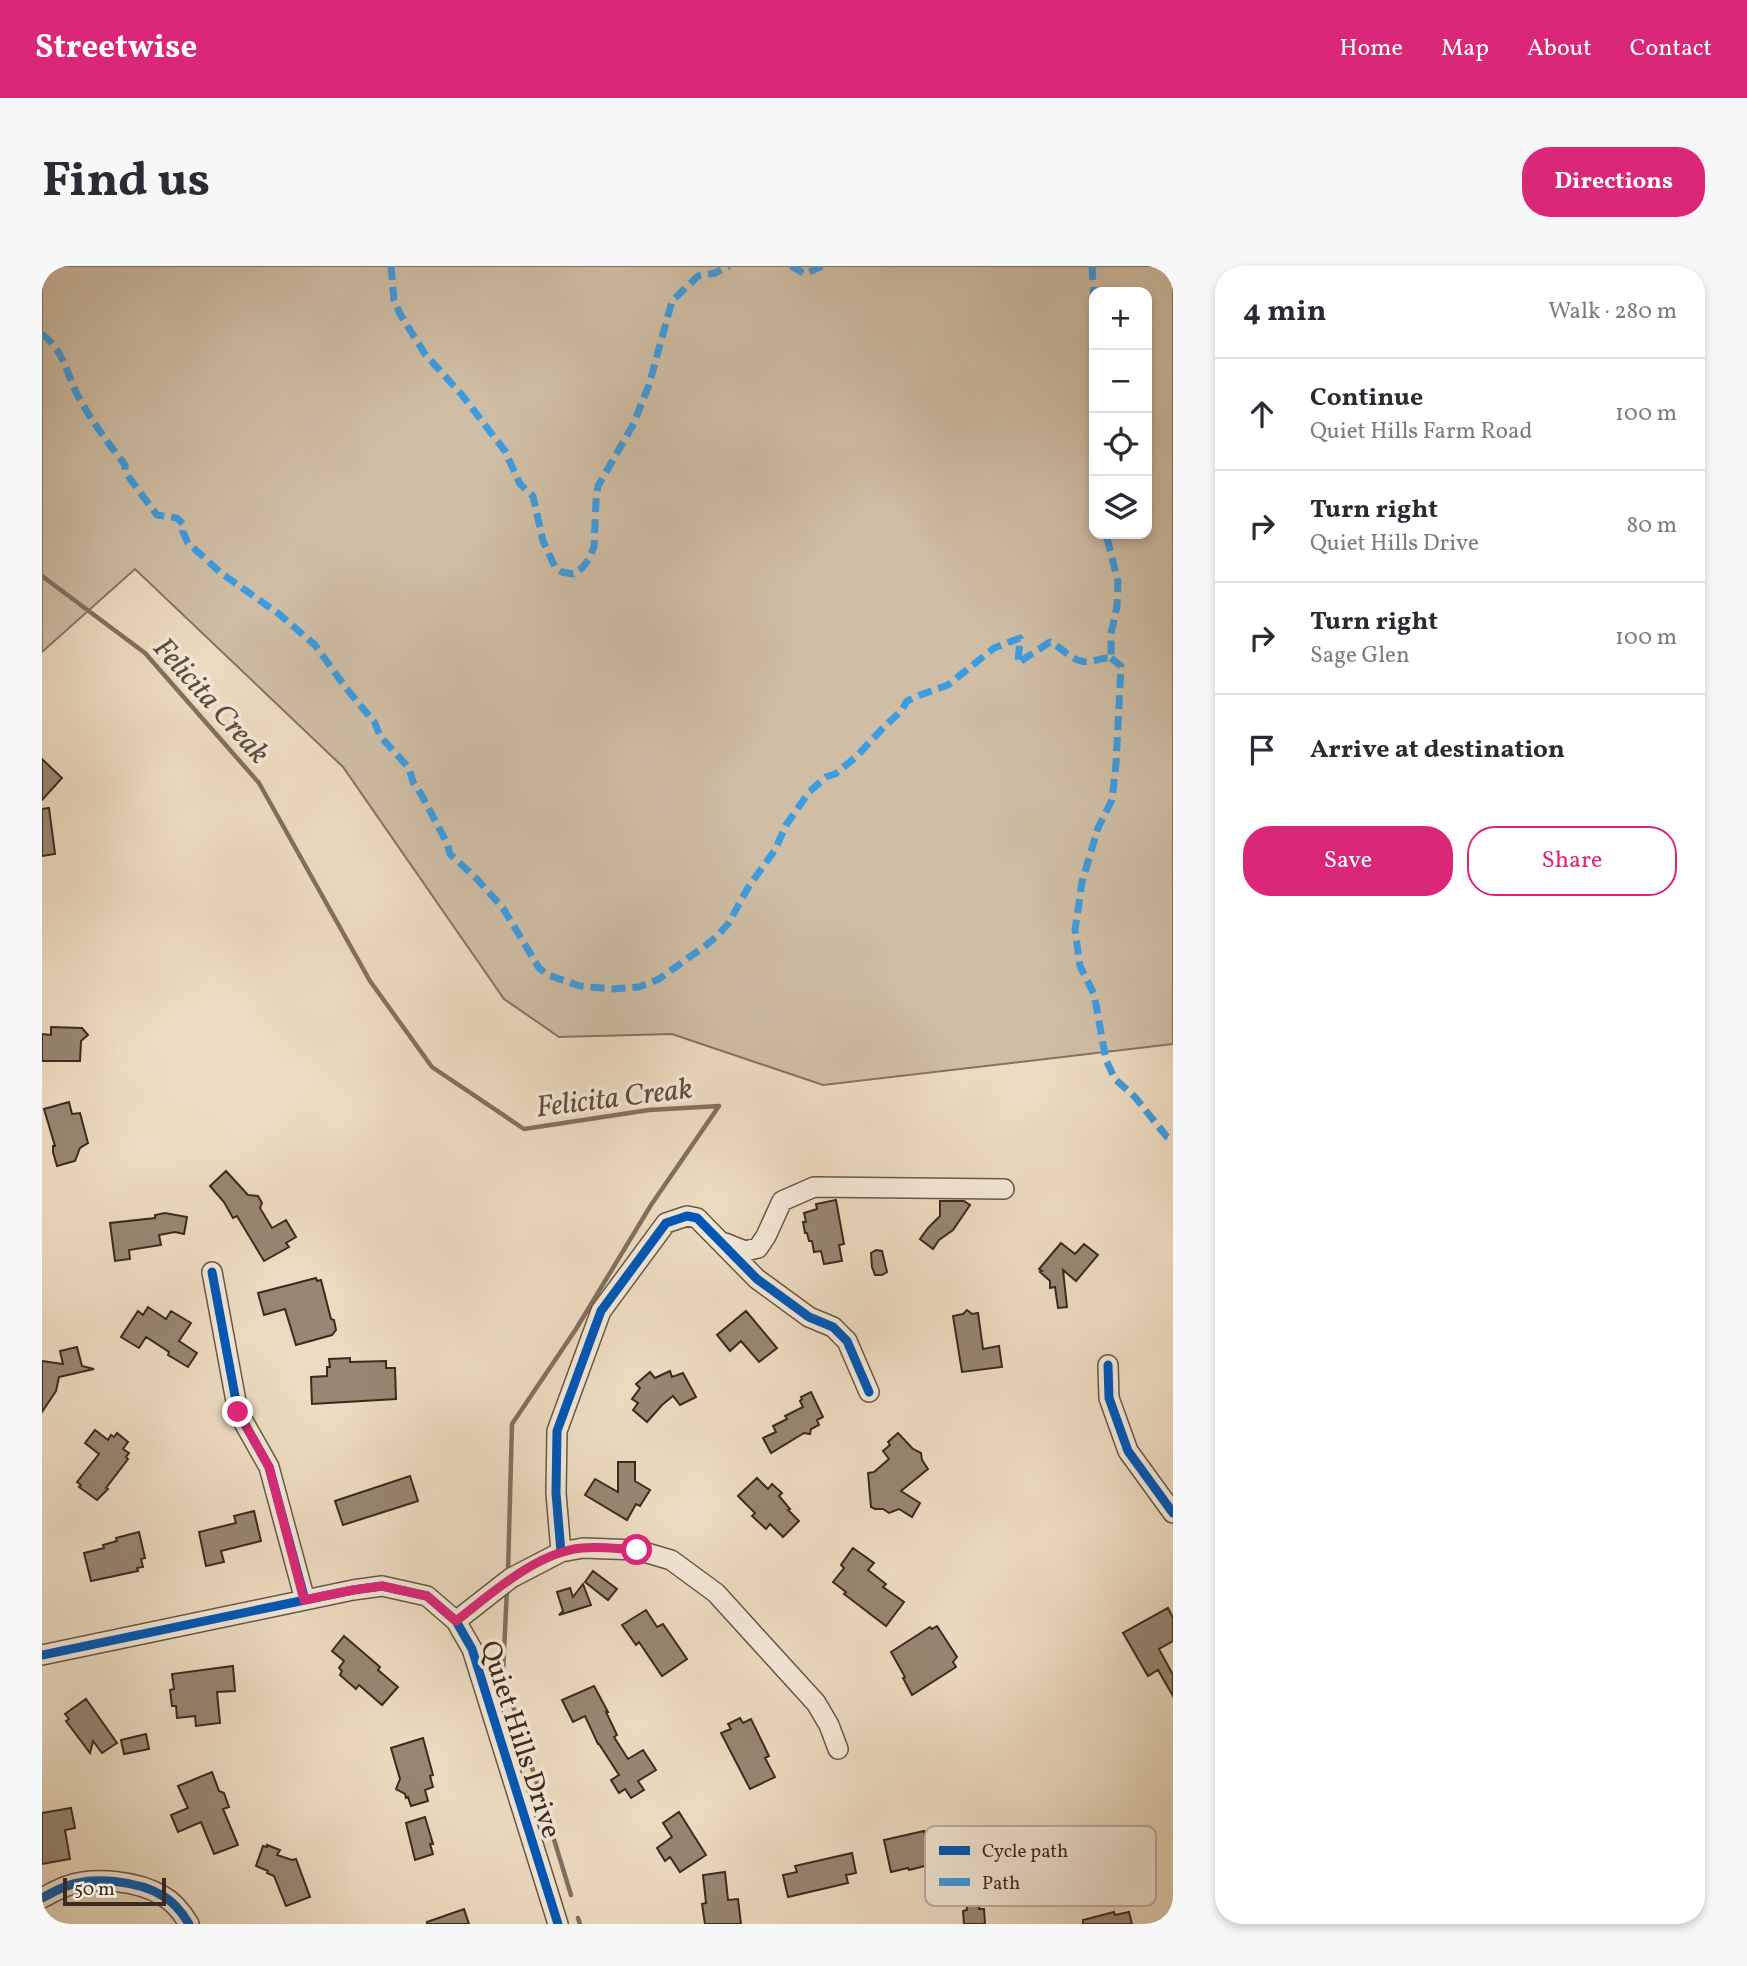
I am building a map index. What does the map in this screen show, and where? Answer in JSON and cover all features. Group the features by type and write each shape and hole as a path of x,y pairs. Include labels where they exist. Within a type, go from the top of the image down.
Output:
{"street":[{"path":"720,1241 745,1251 758,1248 782,1201 814,1187 1004,1189"},
{"path":"561,1552 556,1493 557,1431 601,1311 666,1223 687,1216 697,1218 757,1279 809,1317 833,1327 847,1341 869,1392"},
{"path":"212,1272 238,1412 269,1467 304,1600"},
{"path":"1108,1365 1109,1398 1128,1451 1173,1513"},
{"path":"456,1621 511,1578 561,1552 583,1548 637,1550 671,1560 716,1593 816,1703 829,1725 838,1749"},
{"name":"Quiet Hills Drive","path":"42,1655 353,1590 382,1586 427,1596 456,1621 472,1649 558,1924"},
{"path":"42,1898 68,1885 102,1880 139,1885 164,1896 189,1924"}],"shaded area":[{"path":"42,266 1173,266 1173,1044 823,1085 672,1034 559,1037 504,999 343,767 135,569 42,652"}],"building":[{"path":"42,759 62,778 42,800"},
{"path":"49,808 55,854 42,856 42,809"},
{"path":"51,1027 82,1028 88,1035 81,1041 80,1061 42,1061 42,1034 51,1035"},
{"path":"69,1102 72,1114 80,1113 88,1143 80,1148 75,1161 57,1166 53,1152 55,1146 44,1109"},
{"path":"226,1171 248,1195 258,1196 262,1203 260,1208 272,1228 286,1220 296,1237 286,1243 289,1247 264,1261 237,1216 233,1218 210,1186"},
{"path":"836,1200 844,1244 839,1245 842,1261 824,1264 821,1251 814,1252 812,1241 809,1241 805,1233 804,1213 817,1209 816,1204"},
{"path":"940,1201 964,1201 970,1205 953,1230 939,1240 933,1249 920,1239 940,1216"},
{"path":"165,1213 187,1217 184,1234 175,1232 159,1235 161,1245 129,1250 130,1259 115,1261 110,1223 155,1218 155,1215"},
{"path":"1061,1243 1075,1254 1084,1244 1098,1255 1076,1281 1063,1270 1067,1307 1058,1308 1055,1287 1050,1288 1050,1281 1039,1269"},
{"path":"882,1251 887,1272 882,1275 875,1275 872,1267 871,1253"},
{"path":"316,1278 317,1281 321,1280 336,1330 332,1335 296,1345 285,1309 264,1315 258,1293"},
{"path":"148,1307 166,1319 171,1311 191,1323 179,1341 197,1353 188,1367 146,1337 139,1348 121,1337 138,1311 143,1315"},
{"path":"967,1310 972,1314 978,1313 983,1349 999,1346 1002,1367 962,1372 953,1316 963,1314"},
{"path":"746,1311 777,1348 759,1362 741,1341 730,1351 717,1335"},
{"path":"77,1347 82,1366 94,1369 59,1377 56,1391 42,1412 42,1361 63,1364 60,1351"},
{"path":"350,1358 350,1362 386,1361 386,1368 395,1368 396,1399 312,1404 311,1377 327,1376 329,1359"},
{"path":"670,1371 672,1377 683,1373 696,1397 680,1405 673,1396 647,1422 633,1410 638,1403 632,1399 640,1388 636,1384 650,1372 655,1378"},
{"path":"811,1392 823,1417 817,1420 819,1425 811,1429 810,1434 804,1433 771,1453 763,1438 776,1432 773,1426 787,1419 785,1416 803,1407 801,1397"},
{"path":"95,1430 108,1440 111,1435 114,1437 117,1433 128,1442 123,1449 129,1453 126,1457 128,1459 106,1488 108,1489 97,1500 79,1487 81,1485 77,1482 99,1454 85,1443"},
{"path":"898,1433 913,1449 921,1453 928,1469 901,1491 920,1503 912,1517 899,1509 889,1513 871,1507 868,1473 874,1472 889,1459 883,1451"},
{"path":"618,1462 635,1462 635,1481 650,1490 640,1506 636,1504 627,1520 585,1495 595,1479 618,1492"},
{"path":"410,1476 418,1501 343,1525 335,1501"},
{"path":"757,1478 768,1489 772,1484 782,1493 779,1496 799,1521 783,1537 770,1524 766,1529 752,1516 755,1513 738,1496"},
{"path":"254,1511 261,1541 221,1551 224,1562 206,1566 199,1532 236,1523 234,1516"},
{"path":"139,1532 145,1558 141,1559 143,1567 137,1568 138,1571 91,1581 84,1553 104,1548 103,1545 117,1541 116,1538"},
{"path":"853,1548 874,1563 868,1570 886,1584 883,1587 904,1602 886,1626 844,1594 846,1592 833,1582 844,1568 841,1565"},
{"path":"593,1571 617,1589 608,1600 585,1582"},
{"path":"583,1584 591,1605 559,1615 563,1611 557,1592 570,1588 573,1597"},
{"path":"1168,1608 1173,1618 1173,1641 1159,1649 1173,1675 1173,1696 1158,1670 1148,1676 1123,1633"},
{"path":"646,1610 657,1627 663,1624 687,1659 662,1676 639,1642 636,1645 622,1625"},
{"path":"937,1626 957,1657 953,1662 956,1667 912,1695 891,1652 930,1627 932,1629"},
{"path":"344,1636 380,1667 378,1670 398,1687 382,1705 359,1685 356,1689 340,1675 342,1671 339,1668 344,1661 332,1651"},
{"path":"233,1666 235,1691 217,1692 220,1723 196,1726 195,1716 177,1718 170,1690 174,1689 172,1674"},
{"path":"594,1686 608,1712 617,1735 614,1737 628,1759 643,1750 656,1770 638,1781 644,1790 631,1798 625,1789 619,1793 611,1780 619,1775 598,1744 585,1716 573,1722 562,1700"},
{"path":"86,1699 117,1743 102,1753 93,1741 90,1753 66,1721 69,1719 65,1714"},
{"path":"740,1718 743,1723 751,1719 769,1756 765,1758 775,1777 750,1789 721,1733 731,1729 728,1724"},
{"path":"146,1734 149,1749 124,1754 121,1740"},
{"path":"423,1738 433,1775 430,1776 433,1787 425,1790 428,1801 411,1806 408,1797 396,1789 400,1779 391,1748"},
{"path":"212,1772 229,1807 223,1809 238,1845 214,1854 201,1822 178,1832 171,1815 188,1808 178,1786"},
{"path":"71,1808 75,1828 65,1830 70,1859 42,1864 42,1813"},
{"path":"679,1812 706,1855 680,1872 670,1857 665,1861 657,1848 672,1837 663,1823"},
{"path":"425,1817 433,1844 430,1844 433,1854 415,1860 406,1823"},
{"path":"924,1831 925,1866 891,1872 884,1840"},
{"path":"263,1846 280,1850 277,1855 296,1859 310,1897 286,1906 274,1876 256,1866"},
{"path":"852,1853 856,1873 846,1875 848,1883 788,1897 783,1875 797,1872 795,1866"},
{"path":"725,1872 728,1900 738,1899 741,1924 705,1924 702,1904 706,1903 703,1875"},
{"path":"966,1906 979,1906 979,1909 984,1909 985,1924 964,1924 963,1911 967,1910"},
{"path":"464,1909 469,1924 427,1924 427,1922"},
{"path":"1114,1912 1115,1915 1129,1912 1132,1924 1083,1924 1083,1920"}],"waterway":[{"name":"Felicita Creak","path":"42,576 145,653 259,783 370,981 432,1067 524,1129 649,1110 719,1106 651,1205 576,1329 512,1424 508,1572"},
{"name":"Felicita Creak","path":"507,1588 503,1673 571,1895"},
{"name":"Felicita Creak","path":"578,1918 580,1924"}],"marked path":[{"path":"391,266 394,300 400,314 425,354 462,395 505,451 520,484 533,496 543,541 555,567 562,572 573,574 582,568 594,547 598,486 633,425 649,385 672,301 698,276 715,273 729,266"},
{"path":"791,266 805,274 822,266"},
{"path":"1092,266 1093,287"},
{"path":"42,334 55,347 83,405 125,465 128,476 157,515 177,518 184,525 183,532 188,543 221,573 279,614 315,645 375,723 380,736 409,768 413,782 447,843 450,854 503,908 539,968 548,975 580,986 612,989 639,987 659,979 716,937 728,924 749,886 775,850 786,825 809,792 856,757 901,711 907,701 948,685 994,648 1020,638 1018,663 1050,642 1081,661 1111,658 1111,634 1117,606 1118,582 1107,539"},
{"path":"1111,658 1121,666 1112,800 1098,828 1082,882 1075,930 1080,966 1094,994 1106,1060 1115,1079 1135,1097 1167,1137 1173,1140"}],"cycle path":[{"path":"561,1552 556,1493 557,1431 601,1311 666,1223 687,1216 697,1218 757,1279 809,1317 833,1327 847,1341 869,1392"},
{"path":"212,1272 238,1412 269,1467 305,1600"},
{"path":"1108,1365 1109,1398 1128,1451 1173,1513"},
{"path":"42,1655 353,1590 382,1586 427,1596 456,1621 472,1649 558,1924"},
{"path":"42,1898 64,1887 90,1881 129,1884 153,1891 167,1899 178,1908 189,1924"}],"route":[{"path":"238,1412 269,1467 304,1600 382,1586 427,1596 456,1621 511,1578 561,1552 583,1548 637,1550"}]}
